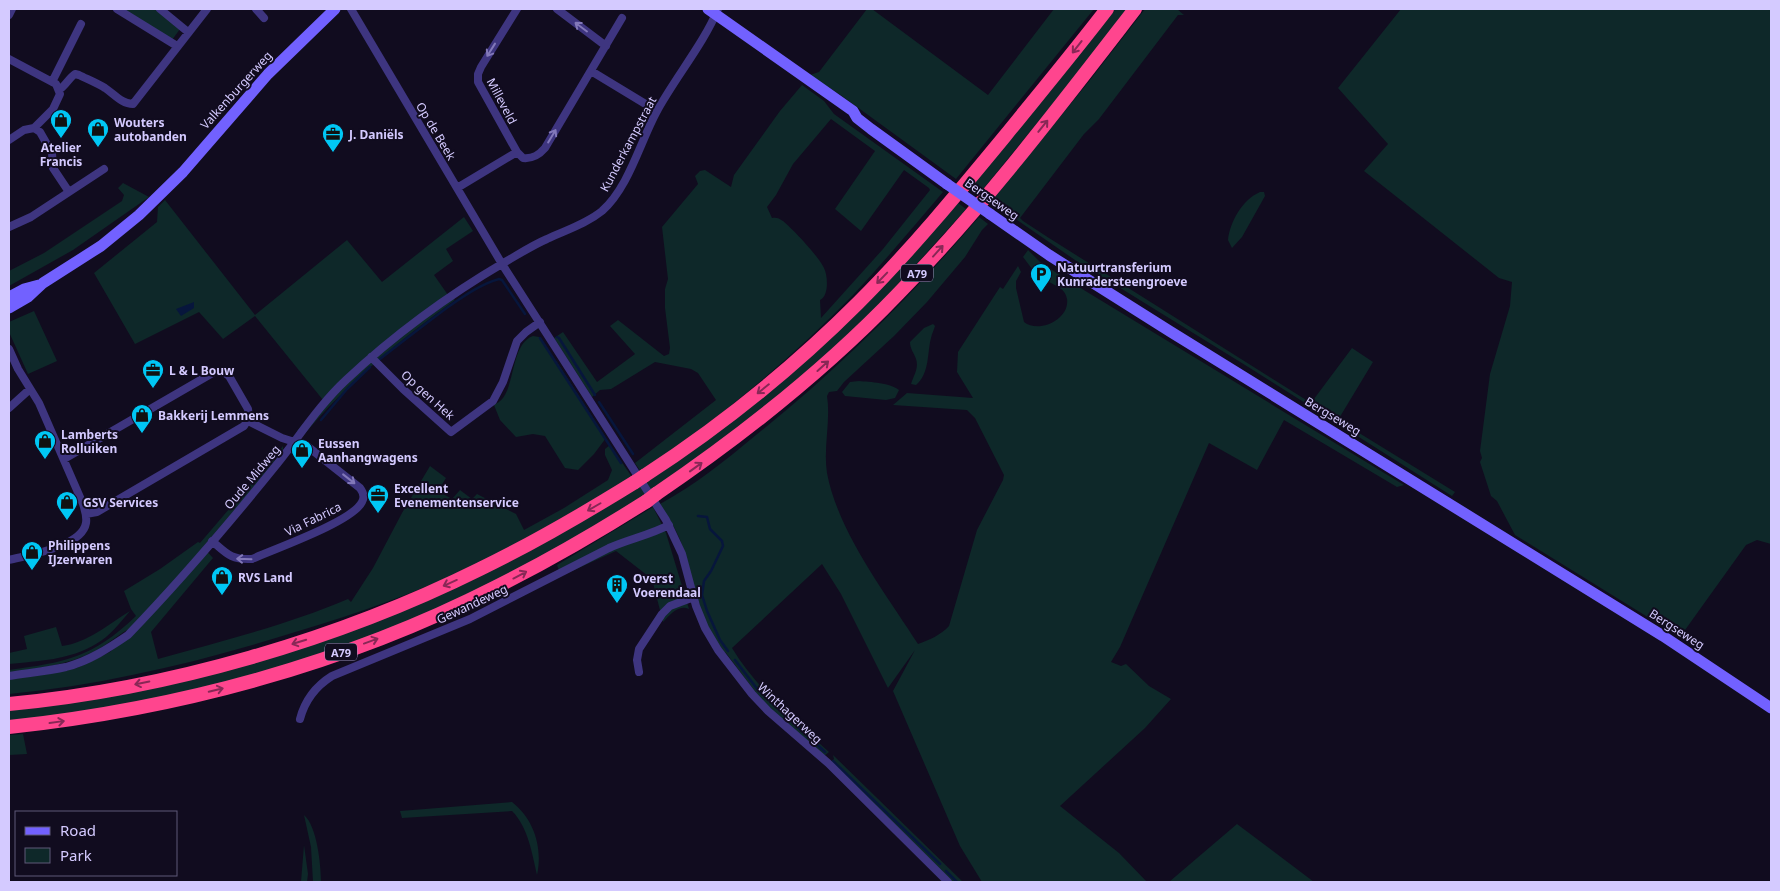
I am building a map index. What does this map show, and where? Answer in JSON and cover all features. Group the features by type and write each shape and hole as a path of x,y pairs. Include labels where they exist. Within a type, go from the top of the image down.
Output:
{"highway":[{"name":"A79","path":"9,704 70,696 151,681 253,656 323,634 388,610 479,570 558,528 640,479 694,442 791,366 858,302 949,203 1107,9"},
{"name":"A79","path":"9,727 60,721 167,702 247,682 331,656 418,623 495,588 575,546 651,498 722,448 790,395 899,294 979,204 1136,9"}],"street":[{"path":"9,15 12,9"},
{"path":"117,9 176,46"},
{"path":"160,9 188,32"},
{"path":"60,89 75,74 106,89 115,97 134,104 176,46 207,9"},
{"path":"256,9 264,18"},
{"name":"Valkenburgerweg","path":"9,308 101,246 139,215 183,172 268,74 335,9"},
{"name":"Op de Beek","path":"351,9 502,264"},
{"name":"Milleveld","path":"517,9 478,74 478,82 517,152"},
{"path":"557,9 606,46"},
{"name":"Kunderkampstraat","path":"502,264 545,239 592,218 609,203 625,179 657,111 714,11"},
{"name":"Bergseweg","path":"714,11 853,111 871,129 1050,255 1171,332 1670,640 1771,708"},
{"path":"457,188 517,152 523,158 531,159 540,153 622,18"},
{"path":"52,82 81,24"},
{"path":"9,59 56,84 60,89 60,94 53,109 34,128 24,130 9,140"},
{"path":"591,71 657,111"},
{"path":"34,128 40,132 52,153 51,162 53,168 69,192"},
{"path":"9,228 31,217 104,169"},
{"path":"502,264 669,525"},
{"name":"Oude Midweg","path":"9,676 67,667 88,659 128,635 212,541 343,383 416,320 502,264"},
{"name":"Valkenburgerweg","path":"9,296 24,289 43,284"},
{"name":"Op gen Hek","path":"371,358 451,432 493,400 503,382 518,341 526,332 540,322"},
{"path":"9,349 39,403 86,514 84,529 79,536 47,550 9,560"},
{"path":"64,459 216,371 224,372 228,376 248,409 248,421 241,428 97,512 86,514"},
{"path":"9,408 30,389"},
{"path":"248,421 282,438 295,442"},
{"name":"Via Fabrica","path":"212,541 230,556 239,560 252,559 334,523 353,512 361,504 363,498 360,488 308,446 295,442"},
{"name":"Winthagerweg","path":"669,525 682,554 702,620 713,642 758,700 828,764 948,882"},
{"name":"Gewandeweg","path":"300,719 304,706 313,692 332,676 470,619 609,548 669,525"},
{"path":"639,672 637,660 639,649 662,614 675,604 694,597"}],"green space":[{"path":"123,9 155,9 180,29 172,40"},
{"path":"867,9 872,9 988,95 1054,9 1094,9 956,179 810,75 819,72"},
{"path":"1114,9 1127,9 979,194 970,188"},
{"path":"1145,9 1177,9 1184,15 1178,15 1099,119 1084,134 1020,218 1311,403 1352,348 1373,362 1338,420 1455,492 1452,496 1075,260 991,202"},
{"path":"1401,9 1771,9 1771,544 1757,540 1746,545 1680,637 1515,535 1497,501 1491,496 1480,462 1482,458 1480,451 1490,374 1510,306 1512,282 1499,278 1364,171 1388,144 1338,88"},
{"path":"802,85 824,101 834,114 943,192 865,283 804,343 752,389 697,432 641,472 635,463 716,400 698,373 691,369 655,362 611,389 600,390 592,397 554,338 563,332 597,382 635,354 610,326 618,320 664,356 669,354 670,348 665,308 665,289 668,279 662,227 698,184 695,176 700,171 705,170 731,187 734,175 780,111","holes":["831,119 875,151 835,209 861,231 904,170 930,190 883,249 821,318 820,300 823,298 827,286 824,268 799,236 779,218 772,218 767,207 793,164"]},
{"path":"123,183 149,197 73,250 9,286 9,271 44,253 122,201 124,195 118,188"},
{"path":"1260,192 1264,192 1265,196 1242,237 1232,248 1228,240 1234,219 1242,206"},
{"path":"165,200 255,315 347,240 382,282 464,217 473,231 446,249 453,261 434,275 448,295 455,300 414,331 356,380 303,436 297,431 323,400 255,316 223,339 199,312 135,344 94,273 157,222 158,207"},
{"path":"958,203 966,209 877,308 790,389 645,497 514,574 394,628 274,670 133,704 9,722 9,709 85,699 403,609 693,448"},
{"path":"979,217 988,224 965,257 927,302 837,391 829,392 827,396 827,473 841,518 865,562 918,644 939,635 949,626 977,530 1004,475 975,418 967,410 893,405 907,393 973,398 957,372 958,352 1000,287 1003,289 1018,266 1021,272 1016,281 1016,288 1024,322 1037,326 1045,325 1059,318 1064,313 1067,306 1066,294 1032,269 1023,257 1028,250 1040,262 1069,281 1404,485 1397,487 1284,420 1257,470 1209,443 1120,647 1111,662 1121,666 1126,664 1149,686 1171,699 1145,728 1060,806 1119,853 1147,882 982,882 960,846 893,691 915,650 888,688 841,594 822,564 732,648 764,690 829,752 824,756 763,702 710,634 698,604 680,539 660,504 686,489 722,463 816,385 900,304"},
{"path":"34,311 57,361 28,374 9,332 9,322"},
{"path":"933,324 935,326 924,375 916,385 911,384 917,365 910,342 924,328"},
{"path":"533,336 539,337 557,362 606,438 594,454 578,470 565,468 545,436 533,434 516,437 500,420 494,405 502,399 507,391 521,346"},
{"path":"850,382 886,384 899,390 895,398 886,400 845,396 842,392"},
{"path":"610,445 632,477 517,543 426,587 343,617 179,665 77,685 9,694 9,679 77,668 110,652 141,625 123,632 101,648 74,660 9,673 9,670 47,664 77,656 106,641 120,630 136,616 124,591 160,569 198,542 200,543 283,446 283,450 203,547 213,558 151,632 158,659 278,625 348,599 351,602 373,568 402,513 430,466 446,478 438,491 452,499 460,490 472,499 477,494 516,514 524,530 564,508 608,480 612,470 605,455 605,449"},
{"path":"653,507 666,533 689,609 678,609 671,613 663,622 652,579 616,551 561,576 557,565"},
{"path":"130,611 106,637 86,649 65,657 9,664 9,653 27,649 24,636 56,627 62,646 71,644 98,632"},
{"path":"23,734 27,754 9,755 9,735"},
{"path":"833,755 963,882 952,882 831,762 834,759"},
{"path":"512,802 526,817 535,835 539,855 537,875 526,832 512,811 402,818 400,811"},
{"path":"304,815 315,837 321,882 313,882 311,847"},
{"path":"1237,824 1314,882 1169,882"},
{"path":"304,845 308,874 307,882 301,882"}],"water":[{"path":"194,302 194,308 181,316 176,309"}],"waterway":[{"path":"380,359 439,313 479,287 492,281 502,280 525,314"},
{"path":"557,337 595,395"},
{"path":"540,338 621,463"},
{"path":"321,420 347,389 370,367"},
{"path":"599,402 633,454"},
{"path":"698,516 707,517 710,529 722,541 723,546 704,581 702,595 720,640 728,651"},
{"path":"735,660 758,690 825,752"},
{"path":"833,761 940,864"},
{"path":"946,871 957,882"}],"place":[{"name":"Atelier Francis","path":"61,139"},
{"name":"Wouters autobanden","path":"98,148"},
{"name":"J. Daniëls","path":"333,153"},
{"name":"Natuurtransferium Kunradersteengroeve","path":"1041,293"},
{"name":"L & L Bouw","path":"153,389"},
{"name":"Bakkerij Lemmens","path":"142,434"},
{"name":"Lamberts Rolluiken","path":"45,460"},
{"name":"Eussen Aanhangwagens","path":"302,469"},
{"name":"Excellent Evenementenservice","path":"378,514"},
{"name":"GSV Services","path":"67,521"},
{"name":"Philippens IJzerwaren","path":"32,571"},
{"name":"RVS Land","path":"222,596"},
{"name":"Overst Voerendaal","path":"617,604"}]}
